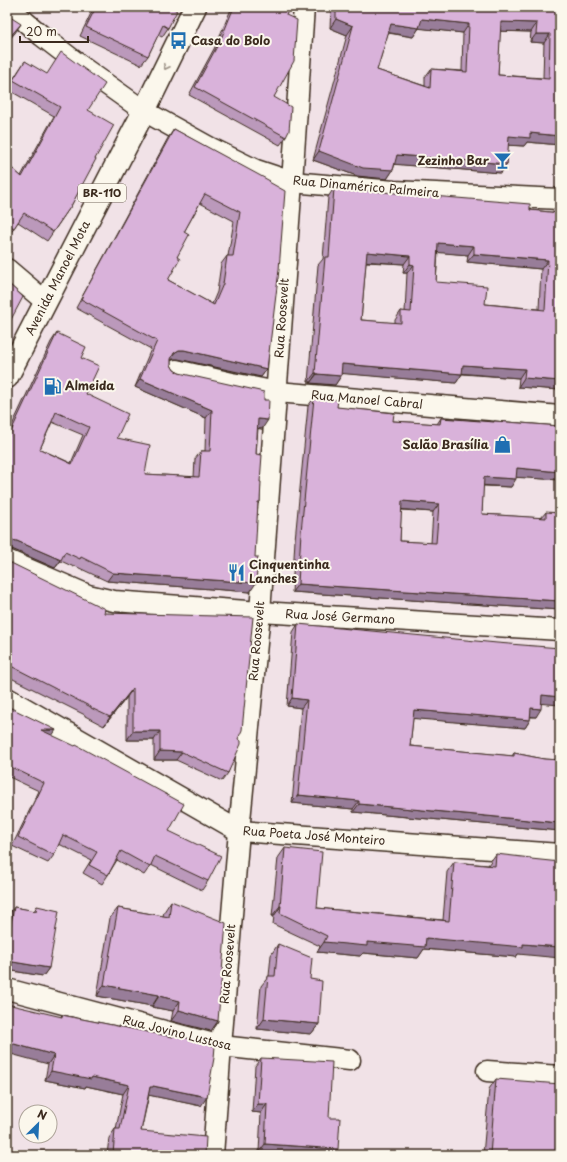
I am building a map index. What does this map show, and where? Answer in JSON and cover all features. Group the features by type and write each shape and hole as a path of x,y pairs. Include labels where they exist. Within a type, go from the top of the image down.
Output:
{"main road":[{"name":"Avenida Manoel Mota","path":"7,377 144,111 195,7"}],"street":[{"name":"Rua Dinamérico Palmeira","path":"8,7 84,69 144,111 249,167 292,182 394,191 560,199"},
{"name":"Rua Roosevelt","path":"213,1155 239,831 260,612 304,7"},
{"path":"7,269 46,302"},
{"name":"Rua Manoel Cabral","path":"176,370 277,392 560,416"},
{"name":"Rua José Germano","path":"7,560 88,594 114,601 260,612 560,630"},
{"name":"Rua Poeta José Monteiro","path":"7,698 239,831 560,854"},
{"name":"Rua Jovino Lustosa","path":"7,989 221,1046 350,1060"},
{"path":"487,1071 560,1076"}],"building":[{"path":"96,7 175,7 174,9 177,11 168,28 163,25 148,56 86,27"},
{"path":"234,7 290,7 286,15 297,20 294,61 274,97 291,107 289,131 286,137 195,87 221,39"},
{"path":"336,7 560,7 560,136 530,133 530,138 509,136 507,164 397,155 393,170 363,168 319,151 353,26 336,19","holes":["422,19 469,24 467,72 431,69 430,88 377,70 391,24 419,28","501,22 537,23 536,34 550,34 549,79 498,75"]},
{"path":"7,15 21,24 7,40"},
{"path":"61,52 105,84 88,110 114,125 71,206 53,232 24,213 14,228 7,224 7,164 22,177 60,107 13,80 25,61 47,74"},
{"path":"174,129 270,181 269,182 285,191 279,270 267,369 184,350 179,350 174,353 171,359 171,365 174,370 179,373 264,392 264,400 269,400 268,420 258,419 256,454 262,455 260,502 258,502 255,557 258,557 256,583 113,573 81,557 80,559 65,552 61,560 17,541 12,540 7,542 7,440 57,333 86,347 81,358 99,366 86,394 128,414 117,438 150,445 145,474 199,477 201,451 210,451 212,410 140,379 157,341 81,299","holes":["205,194 240,212 233,256 227,256 223,284 214,305 168,280 180,259 177,257 189,235 184,232","56,412 89,427 72,464 40,449"]},
{"path":"334,188 530,204 530,210 560,213 560,381 524,378 525,369 463,365 462,374 342,364 341,376 315,373 325,257 329,257","holes":["438,243 474,246 474,254 548,260 545,310 485,304 487,286 436,282","367,252 410,256 410,264 414,265 411,312 401,311 401,323 361,320"]},
{"path":"7,282 23,297 7,327"},
{"path":"314,398 338,400 337,407 394,413 393,421 440,424 441,418 560,426 560,472 517,468 516,479 484,477 482,514 546,518 546,512 560,513 560,601 298,584 301,532","holes":["402,501 439,504 436,543 400,541"]},
{"path":"7,561 105,609 104,613 253,617 242,730 238,739 241,741 241,744 228,773 182,752 160,751 160,731 133,731 133,688 110,717 7,664"},
{"path":"298,624 560,648 560,697 542,695 541,709 531,708 530,720 414,710 410,746 514,756 514,753 544,759 560,760 560,823 359,804 359,801 298,795 307,700 292,698"},
{"path":"7,706 56,730 41,730 75,746 76,745 184,804 169,831 221,856 208,881 155,856 150,867 121,851 108,875 89,865 97,852 63,835 54,855 18,837 44,783 7,765"},
{"path":"285,848 322,852 317,908 449,921 454,862 495,866 496,854 560,862 560,947 523,944 523,947 426,938 425,947 367,942 367,946 324,942 327,936 280,913"},
{"path":"171,901 226,923 218,1021 179,1010 180,1001 159,995 104,985 118,908 169,917"},
{"path":"37,906 59,911 49,968 7,961 7,945 14,907 36,911"},
{"path":"278,944 312,958 310,979 322,981 319,1024 264,1019 268,976 275,976"},
{"path":"7,1004 62,1017 62,1015 173,1037 173,1034 215,1046 207,1097 153,1086 150,1087 141,1131 206,1137 205,1155 113,1155 115,1129 120,1129 129,1085 92,1077 91,1079 51,1071 54,1055 7,1042"},
{"path":"261,1058 332,1062 329,1118 340,1118 338,1149 265,1144 267,1104 258,1104"},
{"path":"496,1079 560,1084 560,1106 556,1155 490,1155"},
{"path":"16,1151 68,1151 67,1155 15,1155"}],"place":[{"name":"Casa do Bolo","path":"178,41"},
{"name":"Zezinho Bar","path":"502,161"},
{"name":"Almeida","path":"52,386"},
{"name":"Salão Brasília","path":"502,445"},
{"name":"Cinquentinha Lanches","path":"236,572"}]}
